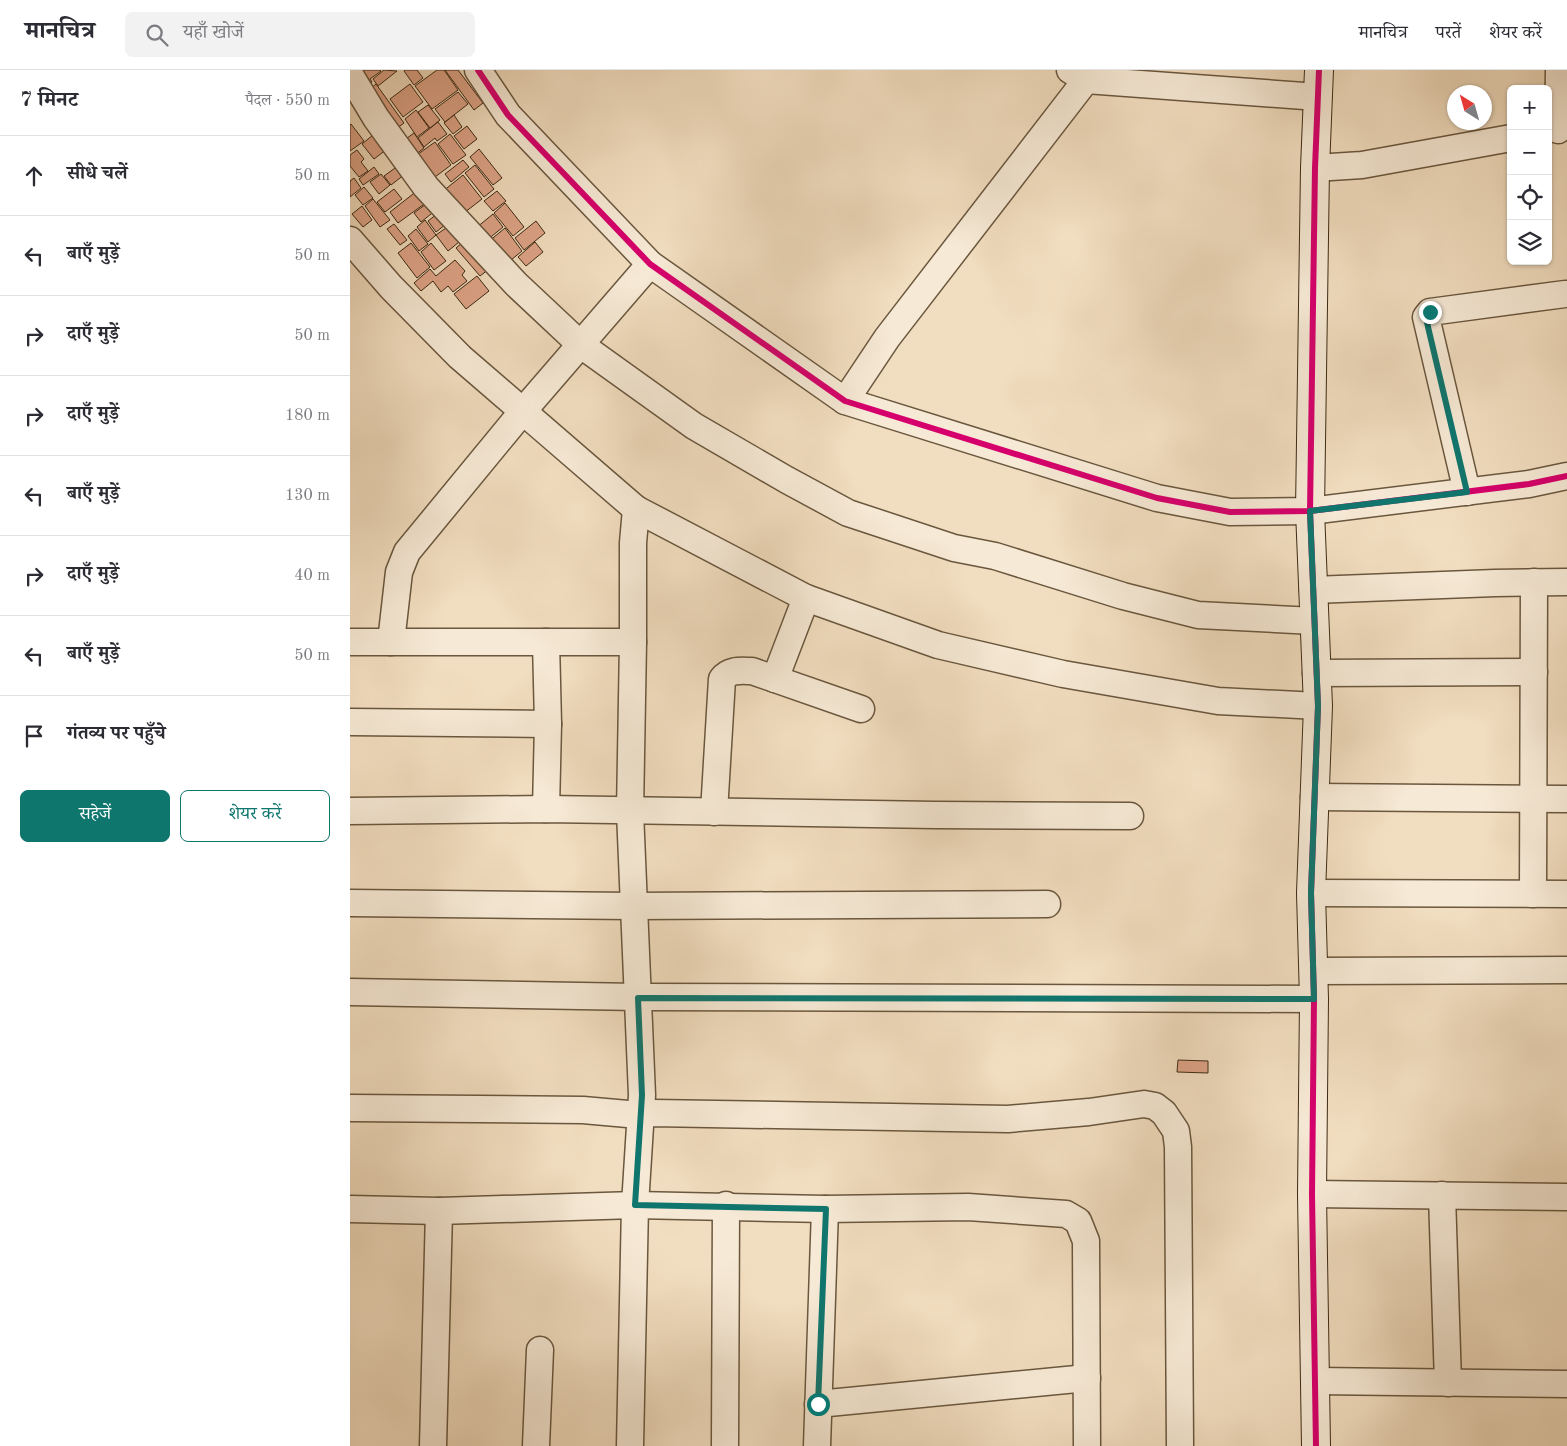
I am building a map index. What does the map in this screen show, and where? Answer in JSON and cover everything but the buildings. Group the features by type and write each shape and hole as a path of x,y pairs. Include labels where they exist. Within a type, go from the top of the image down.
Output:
{"street":[{"path":"478,70 508,115 650,264 846,401 1157,498 1230,512 1310,511 1529,484 1567,476"},
{"path":"1316,1446 1312,1194 1314,970 1311,893 1318,706 1310,511 1315,168 1319,70"},
{"path":"1558,130 1559,70"},
{"path":"350,75 376,118 426,187 516,284 581,345 694,426 787,480 848,513 954,548 995,556 1123,596 1198,615 1314,621"},
{"path":"846,401 888,338 1078,75 1192,79 1318,97"},
{"path":"1315,168 1362,165 1507,139"},
{"path":"350,240 391,287 460,357 636,509 806,598 938,645 1063,674 1218,702 1318,706"},
{"path":"391,642 398,572 408,552 524,411 650,264"},
{"path":"1467,492 1426,317 1430,312 1565,294"},
{"path":"630,1446 635,1205 642,1095 630,812 632,543 636,509"},
{"path":"1534,582 1534,894"},
{"path":"1313,590 1567,582"},
{"path":"775,679 806,598"},
{"path":"350,642 632,642"},
{"path":"546,642 548,724 546,809"},
{"path":"714,812 722,679 726,674 735,671 752,671 860,709"},
{"path":"1316,673 1534,672"},
{"path":"350,722 548,724"},
{"path":"1314,797 1567,799"},
{"path":"350,810 546,809 630,812 1130,816"},
{"path":"1311,893 1567,894"},
{"path":"350,903 633,906 1047,904"},
{"path":"1314,970 1567,970"},
{"path":"350,992 638,998 1314,999"},
{"path":"350,1108 583,1110 640,1115 653,1113 1008,1119 1089,1112 1144,1104 1155,1106 1164,1112 1176,1131 1178,1147 1180,1446"},
{"path":"1312,1194 1567,1197"},
{"path":"1442,1195 1448,1382"},
{"path":"350,1209 440,1211 635,1205 826,1209 968,1207 1066,1214 1078,1221 1086,1241 1087,1446"},
{"path":"725,1446 726,1206"},
{"path":"817,1446 826,1209"},
{"path":"433,1446 440,1211"},
{"path":"536,1446 540,1350"},
{"path":"818,1404 1087,1378"},
{"path":"1316,1381 1567,1384"}],"cycle path":[{"path":"478,70 508,115 650,264 845,401 1157,498 1230,512 1310,511 1529,484 1567,476"},
{"path":"1316,1446 1312,1194 1314,999 1311,893 1318,706 1310,511 1315,168 1319,70"}],"route":[{"path":"818,1404 826,1209 635,1205 642,1095 638,998 1314,999 1311,893 1318,706 1310,511 1467,492 1428,327 1426,317 1430,312"}]}
